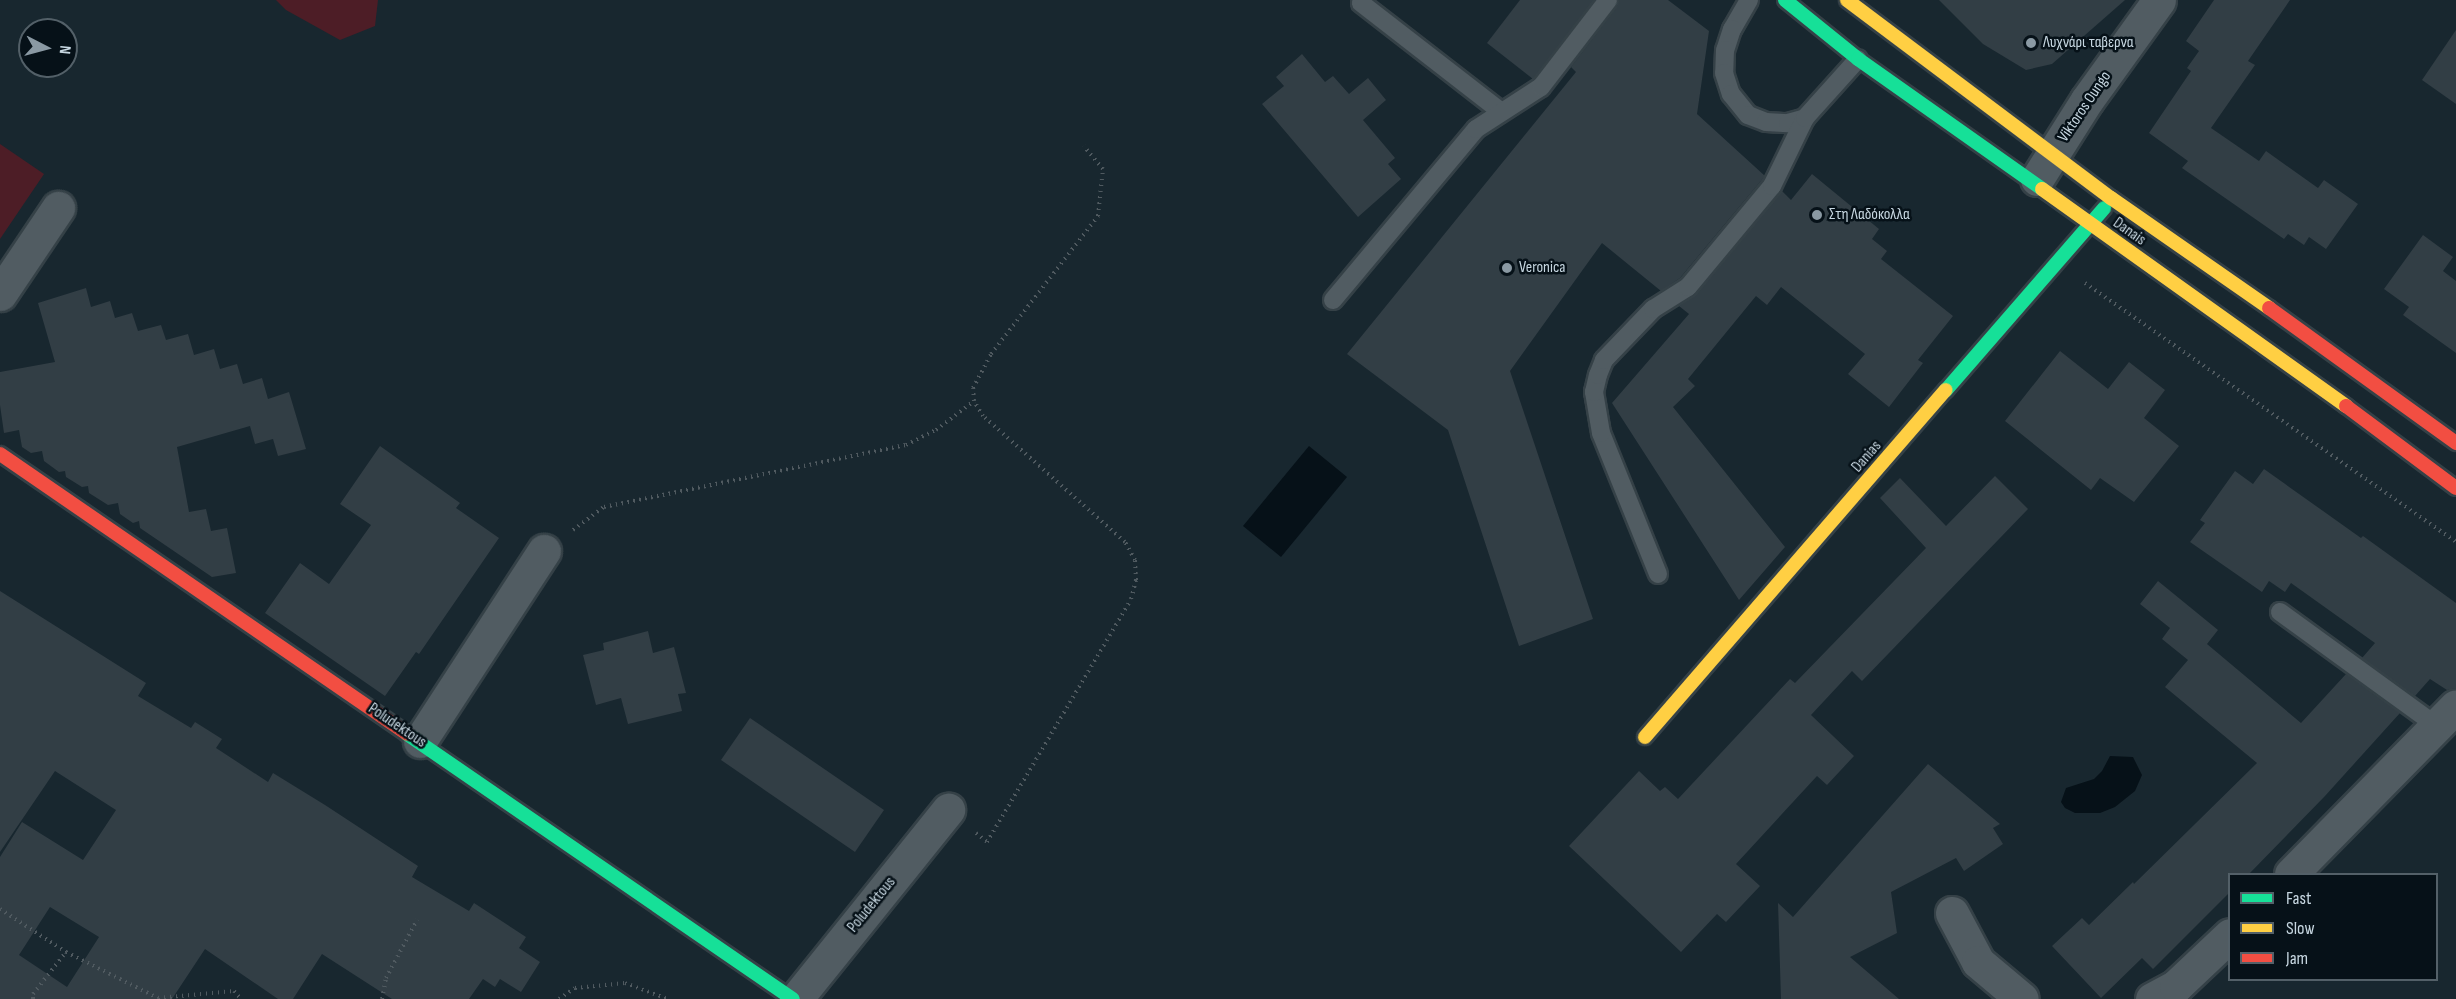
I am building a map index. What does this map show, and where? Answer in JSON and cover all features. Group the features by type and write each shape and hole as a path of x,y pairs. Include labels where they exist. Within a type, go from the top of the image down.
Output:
{"street":[{"name":"Danais","path":"1785,0 1858,59 2280,357 2456,488"},
{"name":"Danais","path":"1847,0 2111,198 2306,333 2456,443"},
{"name":"Viktoros Oungo","path":"2035,182 2087,100 2159,0"},
{"name":"Danias","path":"1645,737 2057,264 2111,198"},
{"path":"0,294 58,208"},
{"name":"Poludektous","path":"0,454 795,999 948,810"},
{"path":"420,741 544,551"},
{"path":"2292,873 2446,716"},
{"path":"1952,913 1978,962 2022,999"},
{"path":"2152,999 2176,986 2228,936"}],"lane":[{"path":"1333,300 1476,129 1500,111 1541,87 1608,0"},
{"path":"1749,0 1732,29 1725,50 1724,73 1731,94 1748,116 1766,122 1788,123 1805,118"},
{"path":"1361,3 1500,111"},
{"path":"1658,574 1602,433 1594,392 1598,375 1604,360 1653,309 1688,287 1772,186 1805,118 1858,59"},
{"path":"2280,612 2446,716"}],"path":[{"path":"948,810 987,842 1131,599 1136,580 1135,560 1125,542 983,416 974,401 973,388 991,354 1091,229 1098,216 1103,169 1084,146"},
{"path":"2057,264 2456,542"},
{"path":"544,551 604,507 906,445 936,430 974,401"},
{"path":"0,909 66,952 158,998 234,991 241,999"},
{"path":"382,999 387,978 417,920"},
{"path":"33,999 33,994 66,952"},
{"path":"559,999 575,988 625,983 668,999"}],"shaded area":[{"path":"276,0 378,0 375,26 340,40 286,10"},
{"path":"0,144 44,174 0,239"},
{"path":"1309,446 1347,477 1281,557 1243,526"},
{"path":"2110,756 2133,757 2142,775 2135,791 2115,807 2100,813 2075,813 2065,808 2061,802 2066,788 2094,779 2102,771"}],"building":[{"path":"1520,0 1594,0 1533,79 1487,43"},
{"path":"1619,0 1668,0 1709,31 1697,114 1765,176 1680,278 1661,291 1602,243 1510,371 1593,619 1519,646 1448,430 1347,354 1576,72 1571,67 1617,7"},
{"path":"1939,0 2125,0 2052,64 2026,70 1983,44"},
{"path":"2214,0 2290,0 2248,61 2255,65 2211,128 2259,161 2266,151 2318,188 2324,180 2358,204 2326,249 2309,237 2304,245 2288,234 2284,239 2182,168 2188,161 2149,133 2191,71 2187,68 2199,51 2186,41"},
{"path":"2456,30 2456,104 2422,80"},
{"path":"1302,54 1325,82 1333,76 1349,94 1368,78 1386,100 1363,120 1395,158 1388,164 1401,179 1358,217 1262,104 1284,86 1276,77"},
{"path":"1812,174 1879,229 1872,239 1887,251 1881,259 1953,316 1918,360 1923,363 1889,407 1848,374 1865,354 1781,287 1767,305 1756,296 1688,379 1695,386 1673,407 1785,547 1739,600 1612,403 1689,314 1679,306 1697,294 1782,191 1791,200"},
{"path":"2423,235 2453,257 2443,271 2456,281 2456,353 2403,315 2409,307 2384,289"},
{"path":"86,288 91,307 110,301 115,318 132,313 138,331 161,325 166,340 188,334 194,355 214,349 220,369 237,364 243,384 262,378 268,399 289,392 306,449 278,456 273,439 255,444 250,426 177,447 189,512 206,509 211,531 227,528 236,573 212,577 140,528 139,521 133,523 120,514 118,503 108,505 89,493 88,486 82,487 66,477 65,471 59,472 44,461 42,451 31,453 22,447 19,430 4,433 0,405 0,372 55,362 38,303"},
{"path":"2060,351 2108,389 2129,362 2165,390 2144,418 2179,446 2134,502 2100,478 2091,490 2005,421"},
{"path":"380,446 460,503 456,508 499,538 419,654 416,652 385,696 265,613 300,563 329,584 371,525 340,504"},
{"path":"2264,469 2456,603 2456,688 2447,690 2430,679 2415,696 2362,658 2375,643 2291,583 2285,592 2269,581 2262,592 2190,542 2205,523 2200,520 2235,471 2253,484"},
{"path":"1995,476 2028,509 1862,681 1852,671 1811,715 1854,756 1827,785 1817,776 1736,864 1760,886 1726,922 1717,914 1681,952 1569,846 1639,771 1660,791 1665,787 1678,799 1790,679 1795,683 1926,548 1880,498 1900,478 1946,526"},
{"path":"2158,581 2218,630 2207,644 2301,723 2346,674 2400,713 2325,796 2250,873 2228,873 2228,894 2153,969 2142,958 2101,998 2052,946 2082,918 2089,925 2257,763 2165,687 2188,660 2162,639 2170,628 2140,604"},
{"path":"0,591 146,683 138,696 191,728 195,722 222,739 216,748 268,782 273,773 418,866 412,877 469,911 474,903 526,937 519,948 540,962 521,992 500,979 495,987 483,979 469,999 392,999 322,954 293,999 278,999 205,949 172,999 0,999 0,857 22,822 83,860 116,810 55,771 0,852","holes":["50,907 99,937 67,987 19,955"]},
{"path":"648,631 653,653 674,647 686,693 678,694 682,711 628,724 621,698 596,705 583,655 604,650 603,643"},
{"path":"750,718 884,810 855,852 721,760"},
{"path":"1928,764 2000,824 1993,828 2003,844 1964,871 1956,858 1891,892 1897,933 1850,957 1899,999 1781,999 1778,903 1793,917"}],"traffic: fast":[{"path":"1785,0 1858,59 2042,189"},
{"path":"1946,390 2104,208"},
{"path":"407,734 793,999"}],"traffic: slow":[{"path":"1847,0 2111,198 2269,308"},
{"path":"2042,189 2346,406"},
{"path":"1645,737 1946,390"}],"traffic: jam":[{"path":"2269,308 2456,443"},
{"path":"2346,406 2456,488"},
{"path":"0,454 407,734"}],"place":[{"name":"Λυχνάρι ταβερνα","path":"2031,43"},
{"name":"Στη Λαδόκολλα","path":"1817,215"},
{"name":"Veronica","path":"1507,268"}]}
